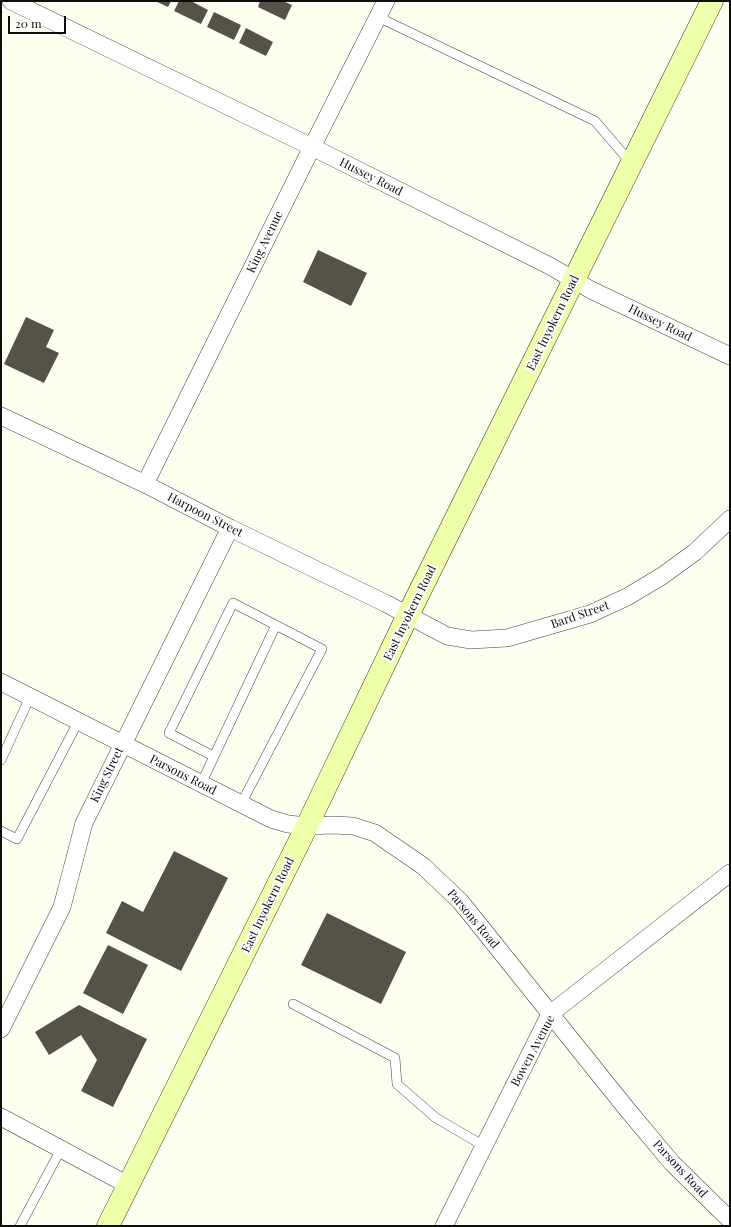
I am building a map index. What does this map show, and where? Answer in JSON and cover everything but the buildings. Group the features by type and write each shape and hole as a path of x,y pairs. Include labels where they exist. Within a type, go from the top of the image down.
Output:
{"street":[{"name":"Hussey Road","path":"10,1 312,147 550,266 597,293 730,356"},
{"name":"King Avenue","path":"145,484 386,1"},
{"name":"East Inyokern Road","path":"108,1226 307,826 408,615 712,1"},
{"name":"Harpoon Street","path":"1,416 145,484 230,528 408,615"},
{"name":"Bard Street","path":"408,615 447,636 470,640 506,638 590,614 627,597 662,576 695,552 730,519"},
{"name":"King Street","path":"1,1029 62,907 84,823 230,528"},
{"name":"Parsons Road","path":"1,682 271,819 288,824 307,826 353,826 375,833 423,866 460,900 550,1014 672,1163 730,1220"},
{"name":"Bowen Avenue","path":"444,1226 550,1014 730,873"},
{"path":"1,1117 128,1185"}],"lane":[{"path":"378,18 595,121 632,164"},
{"path":"213,756 169,733 233,602 322,649 241,804"},
{"path":"201,784 276,625"},
{"path":"1,760 30,697"},
{"path":"1,831 17,840 78,722"},
{"path":"293,1004 395,1058 397,1084 436,1118 484,1146"},
{"path":"20,1226 62,1149"}]}
